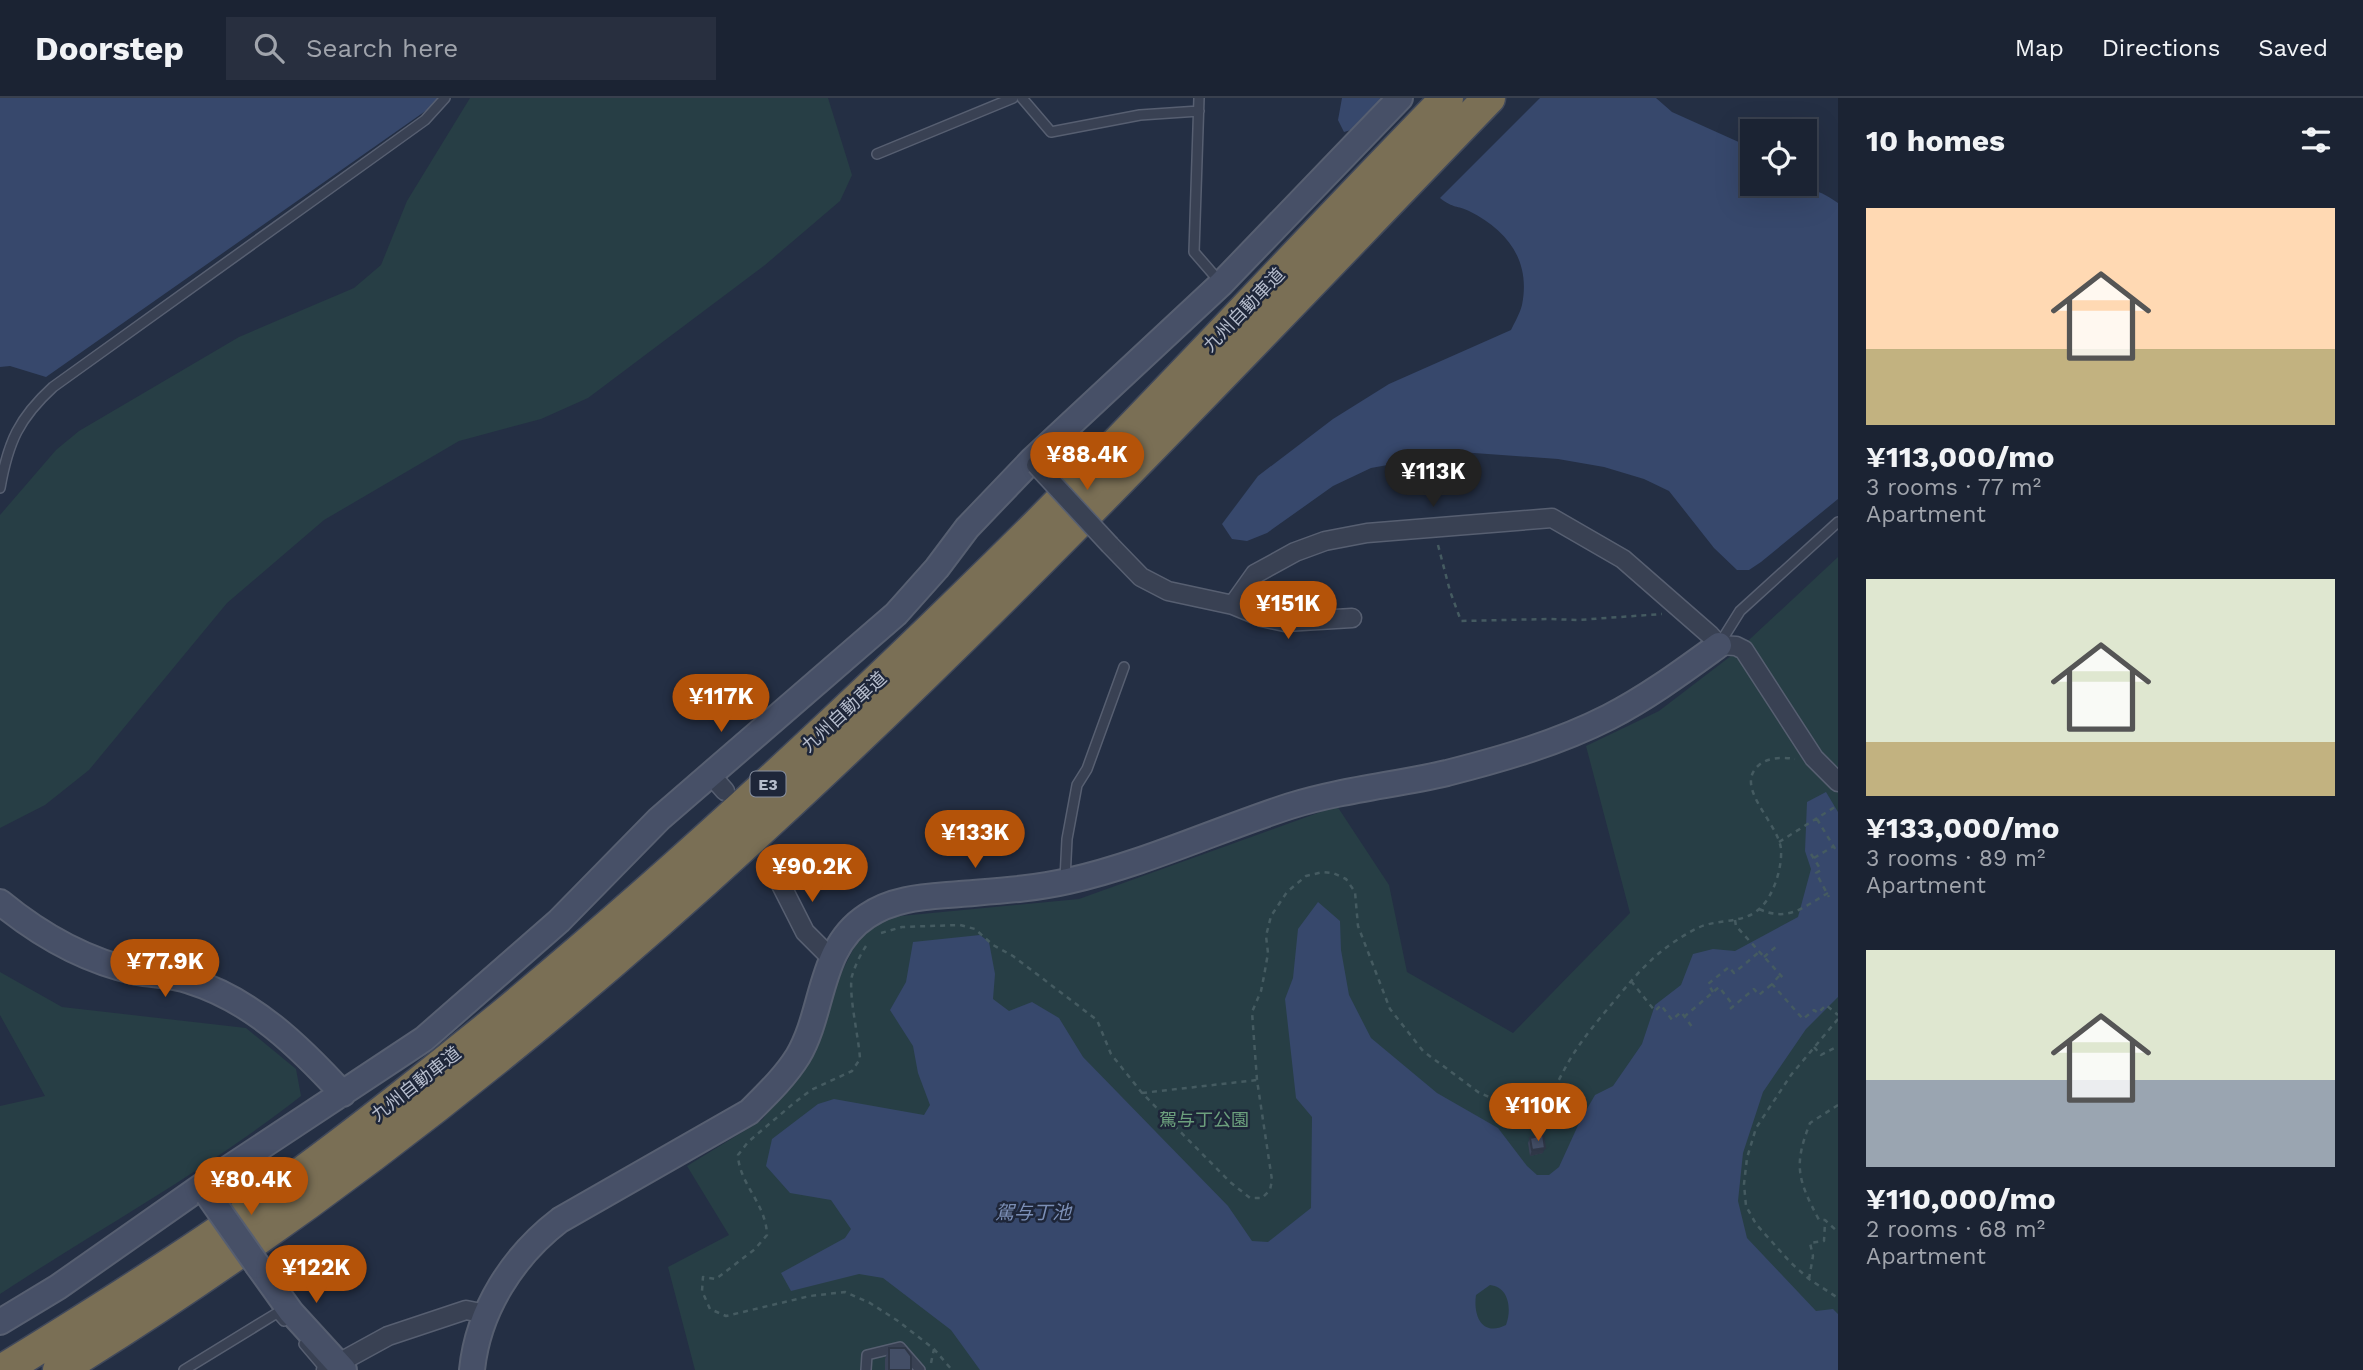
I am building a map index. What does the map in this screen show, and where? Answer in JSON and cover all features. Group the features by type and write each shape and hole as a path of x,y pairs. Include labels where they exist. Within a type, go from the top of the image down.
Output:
{"highway":[{"name":"九州自動車道","path":"3,1370 146,1282 266,1199 417,1085 581,950 749,802 925,635 1050,512 1447,98"},
{"name":"九州自動車道","path":"59,1370 161,1307 271,1231 434,1109 598,974 757,834 935,665 1058,542 1489,98"}],"street":[{"path":"0,1322 205,1191 424,1039 539,939 659,819 717,782 896,614 937,568 967,528 1221,284 1400,98"},
{"path":"1034,462 1140,577 1168,591 1233,605 1262,618 1285,622 1352,618"},
{"path":"1233,605 1255,574 1295,552 1325,541 1367,533 1552,518 1623,559 1719,646"},
{"path":"472,1370 486,1314 511,1268 541,1235 584,1205 749,1112 771,1091 798,1056 831,958 848,932 864,917 884,905 908,898 1065,882 1101,873 1290,806 1336,793 1443,773 1507,757 1608,718 1662,687 1719,646 1736,646 1744,650 1814,758 1838,782"},
{"path":"771,865 805,932 831,958"},
{"path":"0,902 27,925 93,959 136,972 189,980 231,998 303,1051 343,1094"},
{"path":"205,1191 333,1368 388,1336 467,1310 486,1314"}],"lane":[{"path":"0,488 5,457 11,442 32,406 53,387 425,120 444,98"},
{"path":"877,154 1013,98"},
{"path":"1022,98 1051,132 1140,115 1199,111"},
{"path":"1199,98 1194,252 1221,284"},
{"path":"1719,646 1740,611 1838,522"},
{"path":"1065,882 1067,839 1077,785 1087,769 1124,667"},
{"path":"184,1370 277,1313 333,1368"},
{"path":"866,1370 867,1355 900,1347 920,1370"}],"path":[{"path":"1434,528 1450,591 1461,621 1578,621 1669,614 1681,610"},
{"path":"878,934 902,927 960,925 975,929 1097,1020 1111,1054 1142,1093 1230,1182 1250,1198 1262,1198 1270,1190 1272,1180 1257,1080 1251,1012 1261,991 1268,953 1267,930 1271,916 1280,901 1306,876 1323,872 1334,873 1346,879 1355,892 1358,926 1390,1009 1423,1051 1478,1092 1528,1115 1537,1115 1545,1110 1562,1073 1582,1041 1647,961 1702,926 1742,919 1759,909 1770,895 1780,868 1779,842 1752,794 1749,785 1751,773 1764,761 1786,757 1801,761"},
{"path":"1779,842 1838,806"},
{"path":"1817,818 1838,852"},
{"path":"1814,858 1834,846"},
{"path":"1759,909 1773,916 1794,913 1828,895 1816,873 1821,870 1811,854"},
{"path":"1735,920 1736,926 1785,980"},
{"path":"869,942 859,957 851,978 860,1059 852,1071 811,1090 794,1103 748,1142 738,1155 738,1167 767,1221 767,1235 754,1249 716,1279 703,1277 702,1291 710,1309 726,1316 810,1296 845,1292 870,1303 898,1321 934,1349 952,1370"},
{"path":"1764,957 1778,945"},
{"path":"1713,992 1708,984 1729,967 1734,973 1758,953"},
{"path":"1730,1009 1754,989 1759,995 1779,976"},
{"path":"1631,982 1654,1011 1661,1005 1672,1020 1681,1012 1693,1028"},
{"path":"1772,984 1803,1020 1814,1010 1818,1013 1826,1005 1838,1017 1791,1075 1756,1128 1747,1158 1744,1184 1746,1206 1756,1224 1790,1262 1809,1279 1838,1298"},
{"path":"1684,1017 1719,987 1733,1006"},
{"path":"1814,1047 1821,1055 1838,1046"},
{"path":"1142,1093 1257,1080"},
{"path":"1838,1105 1810,1123 1798,1166 1806,1196 1819,1220 1825,1220 1838,1232"},
{"path":"1809,1279 1813,1256 1810,1243 1824,1241 1825,1220"},
{"path":"929,1370 934,1349"}],"green space":[{"path":"470,98 828,98 852,175 840,201 765,265 588,398 541,419 459,441 324,520 227,603 89,770 45,805 0,828 0,515 56,450 79,431 239,337 354,288 381,265 407,201"},
{"name":"駕与丁公園","path":"1838,557 1838,1370 695,1370 668,1267 729,1235 687,1166 762,1120 809,1058 834,988 862,931 890,917 1079,899 1337,806 1389,885 1407,972 1513,1033 1630,913 1586,746 1659,711 1736,652"},
{"path":"0,972 62,1007 246,1028 296,1069 301,1096 191,1174 0,1294 0,1106 45,1096 0,1015"}],"water":[{"path":"0,98 438,98 434,105 46,377 10,366 0,367"},
{"path":"1342,98 1386,98 1358,128 1344,132 1338,120"},
{"path":"1540,98 1656,98 1672,112 1740,143 1740,196 1817,196 1817,191 1838,203 1838,499 1761,562 1749,570 1737,570 1714,548 1669,491 1644,479 1604,467 1558,459 1460,452 1371,468 1333,486 1267,533 1247,541 1232,539 1222,524 1258,476 1333,419 1389,384 1511,330 1521,308 1524,289 1523,274 1513,248 1495,227 1440,198"},
{"name":"駕与丁池","path":"1826,792 1838,812 1838,997 1806,1029 1763,1092 1743,1153 1738,1201 1747,1238 1816,1311 1833,1309 1838,1314 1838,1370 980,1370 951,1330 883,1278 859,1274 791,1291 781,1273 845,1238 851,1229 831,1200 790,1193 766,1166 772,1139 818,1104 834,1099 924,1115 930,1105 918,1073 913,1046 890,1010 906,982 913,942 980,935 989,942 995,974 993,999 1009,1011 1032,1002 1059,1018 1083,1057 1228,1206 1252,1241 1268,1242 1311,1208 1312,1117 1296,1098 1285,999 1293,978 1298,929 1318,902 1340,921 1341,950 1349,995 1371,1038 1437,1093 1498,1128 1537,1175 1549,1175 1559,1167 1595,1095 1613,1086 1642,1044 1655,1005 1681,985 1693,954 1713,949 1735,951 1798,917 1811,869 1805,851 1807,802","holes":["1490,1285 1505,1294 1509,1312 1506,1325 1491,1328 1481,1322 1475,1303 1476,1295"]}],"building":[{"path":"1543,1135 1545,1148 1532,1150 1530,1138"},
{"path":"889,1348 905,1348 911,1356 911,1370 889,1370"}]}
